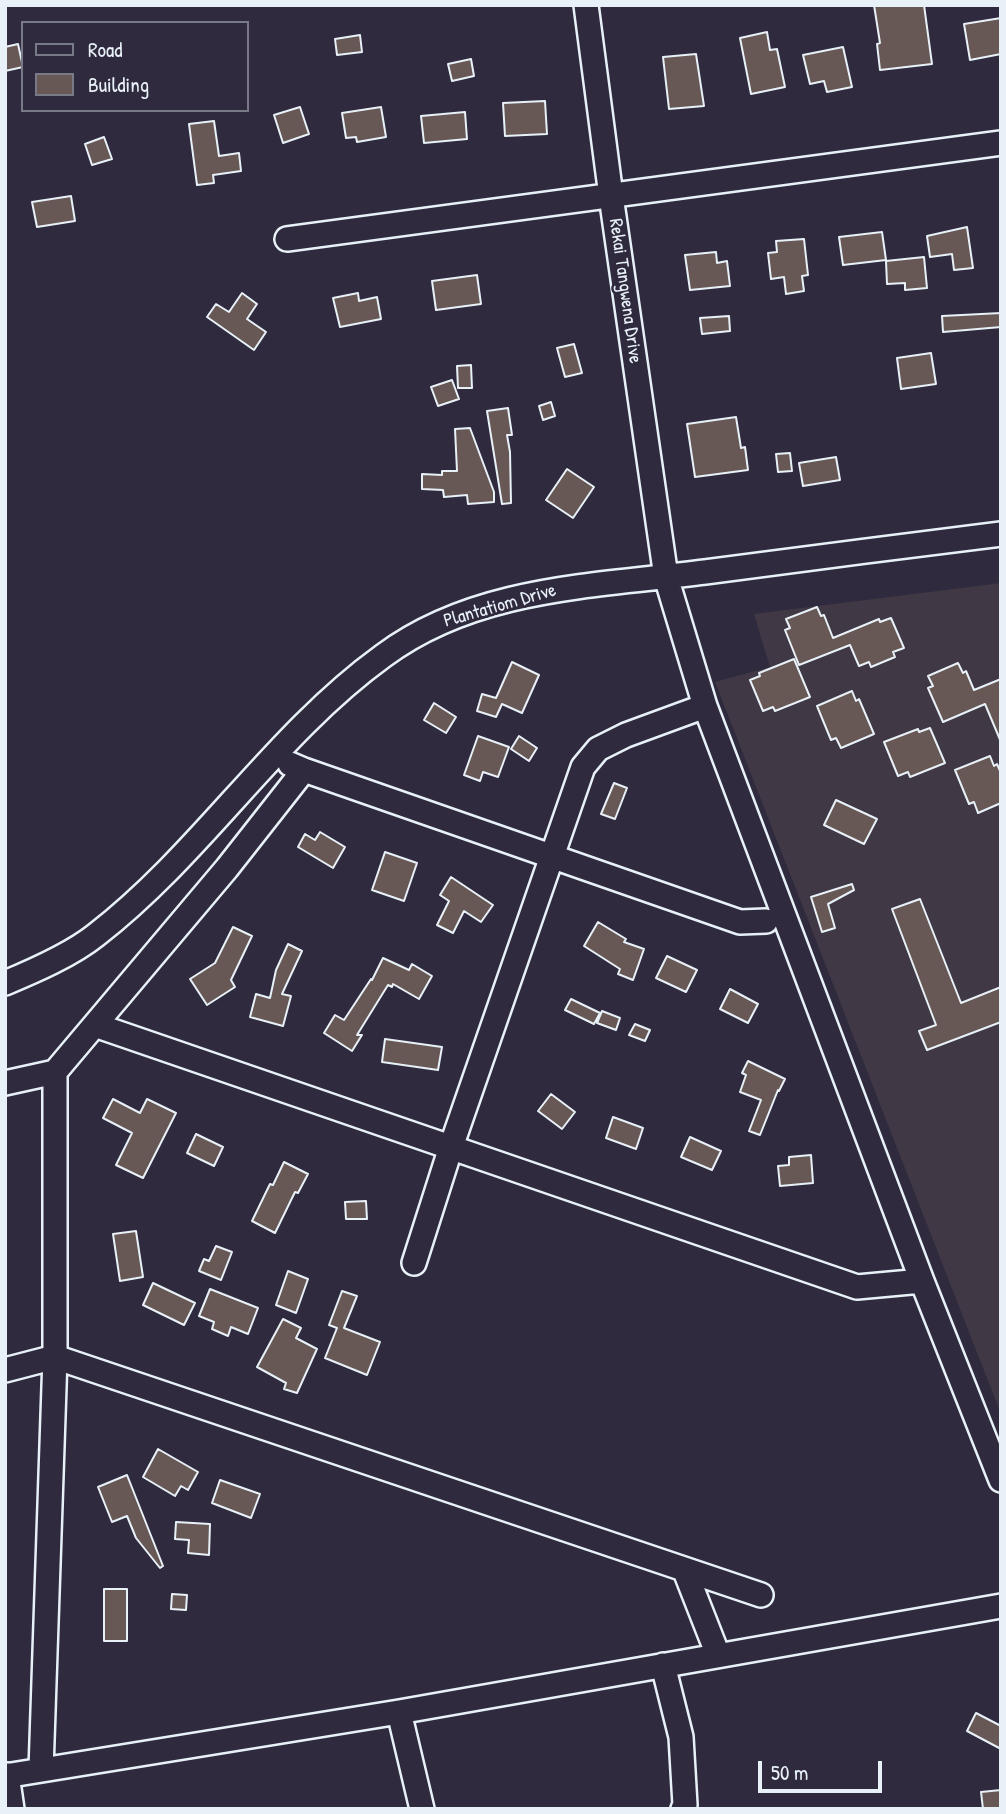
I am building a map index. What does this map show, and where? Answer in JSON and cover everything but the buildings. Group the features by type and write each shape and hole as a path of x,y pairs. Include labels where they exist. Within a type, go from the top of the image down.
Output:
{"street":[{"name":"Rekai Tangwena Drive","path":"586,5 666,577 705,706 922,1280 1001,1480"},
{"path":"287,239 1001,144"},
{"name":"Plantatiom Drive","path":"5,984 103,930 149,891 329,701 384,655 443,620 547,590 1001,534"},
{"path":"414,1263 451,1147 583,767 598,748 705,706"},
{"path":"274,757 304,770 740,922 766,921"},
{"path":"5,1083 55,1072 227,869 304,770"},
{"path":"95,1025 857,1287 922,1280"},
{"path":"41,1770 55,1357 55,1072"},
{"path":"5,1370 55,1357 761,1595"},
{"path":"685,1571 718,1655"},
{"path":"12,1809 6,1775 400,1712 1001,1606"},
{"path":"663,1665 681,1737 685,1805 683,1809"},
{"path":"400,1712 422,1809"}],"shaded area":[{"path":"1001,583 1001,1414 715,682 770,667 754,614"}]}
